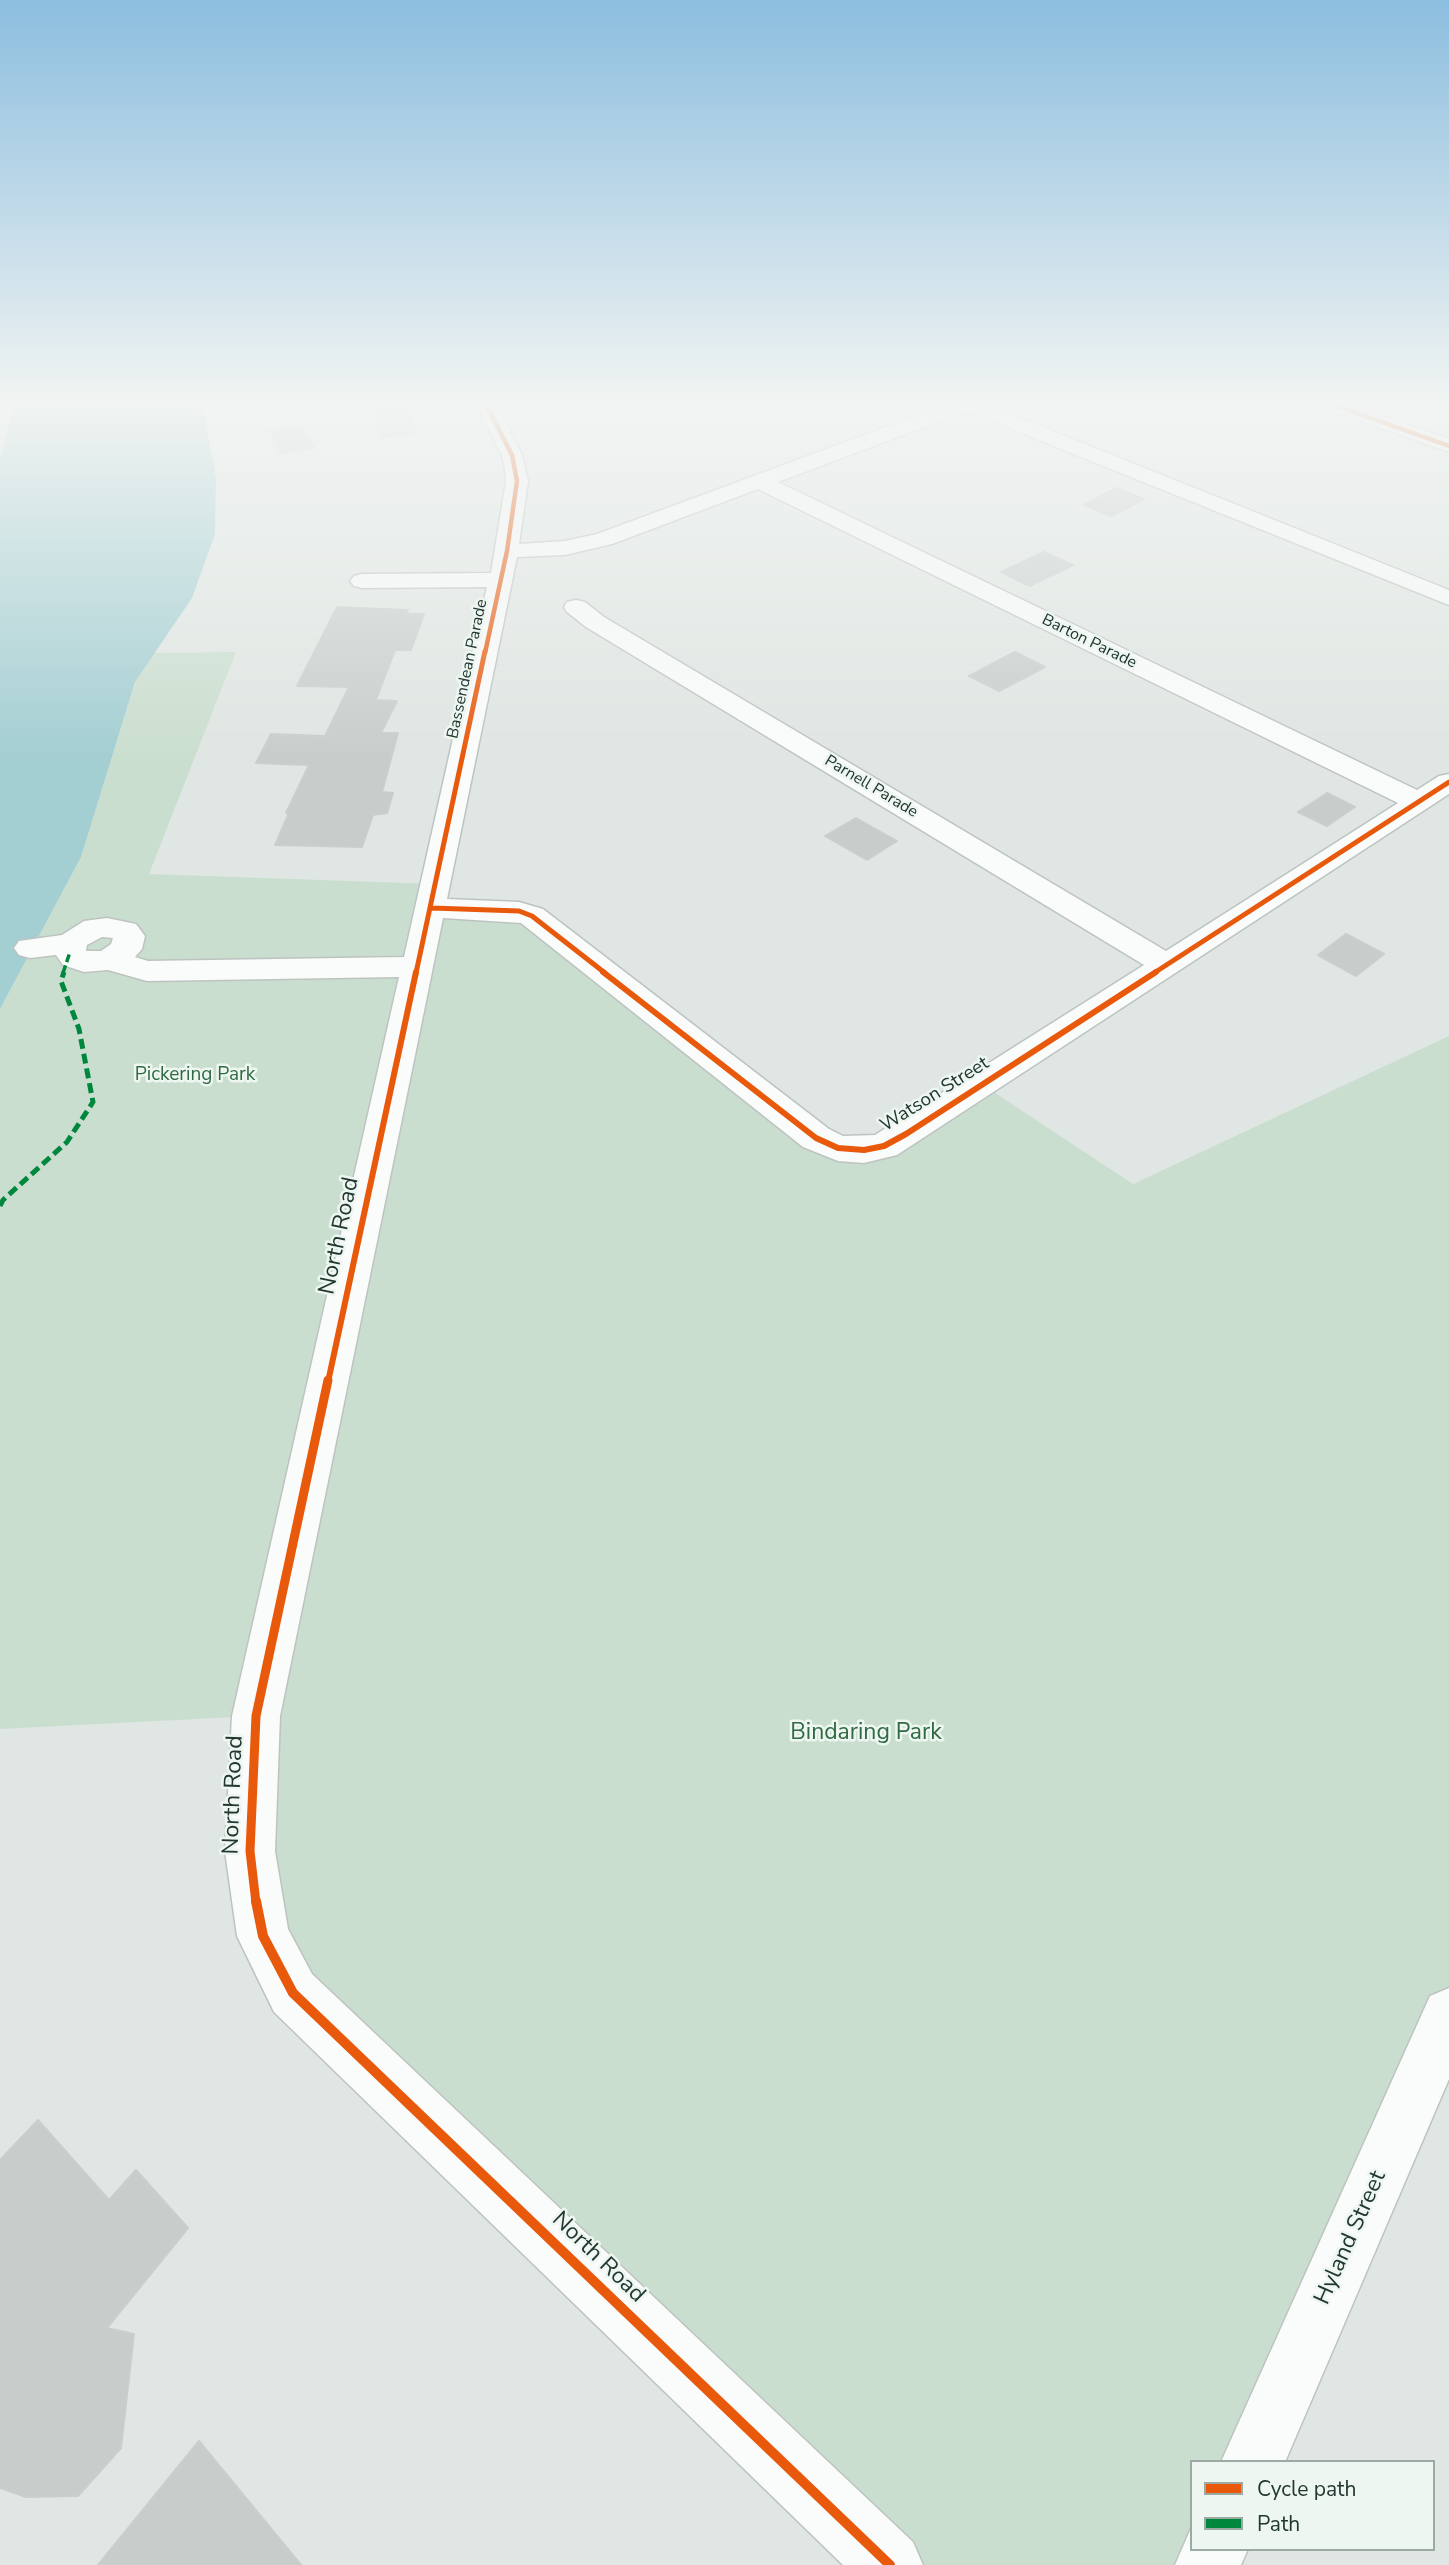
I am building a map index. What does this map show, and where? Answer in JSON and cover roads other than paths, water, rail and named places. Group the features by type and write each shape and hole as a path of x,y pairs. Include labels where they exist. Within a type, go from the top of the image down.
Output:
{"street":[{"name":"Bassendean Parade","path":"432,908 508,551 512,520"},
{"path":"508,551 565,548 595,541 654,520"},
{"name":"Barton Parade","path":"839,520 1419,802"},
{"path":"1258,520 1449,598"},
{"path":"362,581 501,580"},
{"name":"Parnell Parade","path":"576,607 595,622 1167,965"},
{"name":"Watson Street","path":"432,908 519,911 532,916 816,1138 838,1148 864,1150 884,1146 906,1134 1449,782"},
{"name":"North Road","path":"432,908 256,1716 250,1851 263,1936 293,1993 890,2565"},
{"path":"30,948 71,944 70,952 74,958 96,963 109,960 147,971 418,967"},
{"name":"Hyland Street","path":"1254,2460 1449,2015"}],"water":[{"path":"0,520 215,520 215,534 192,598 135,682 81,857 0,1009"}],"park label":[{"name":"Pickering Park","path":"195,1075"},
{"name":"Bindaring Park","path":"866,1733"}]}
